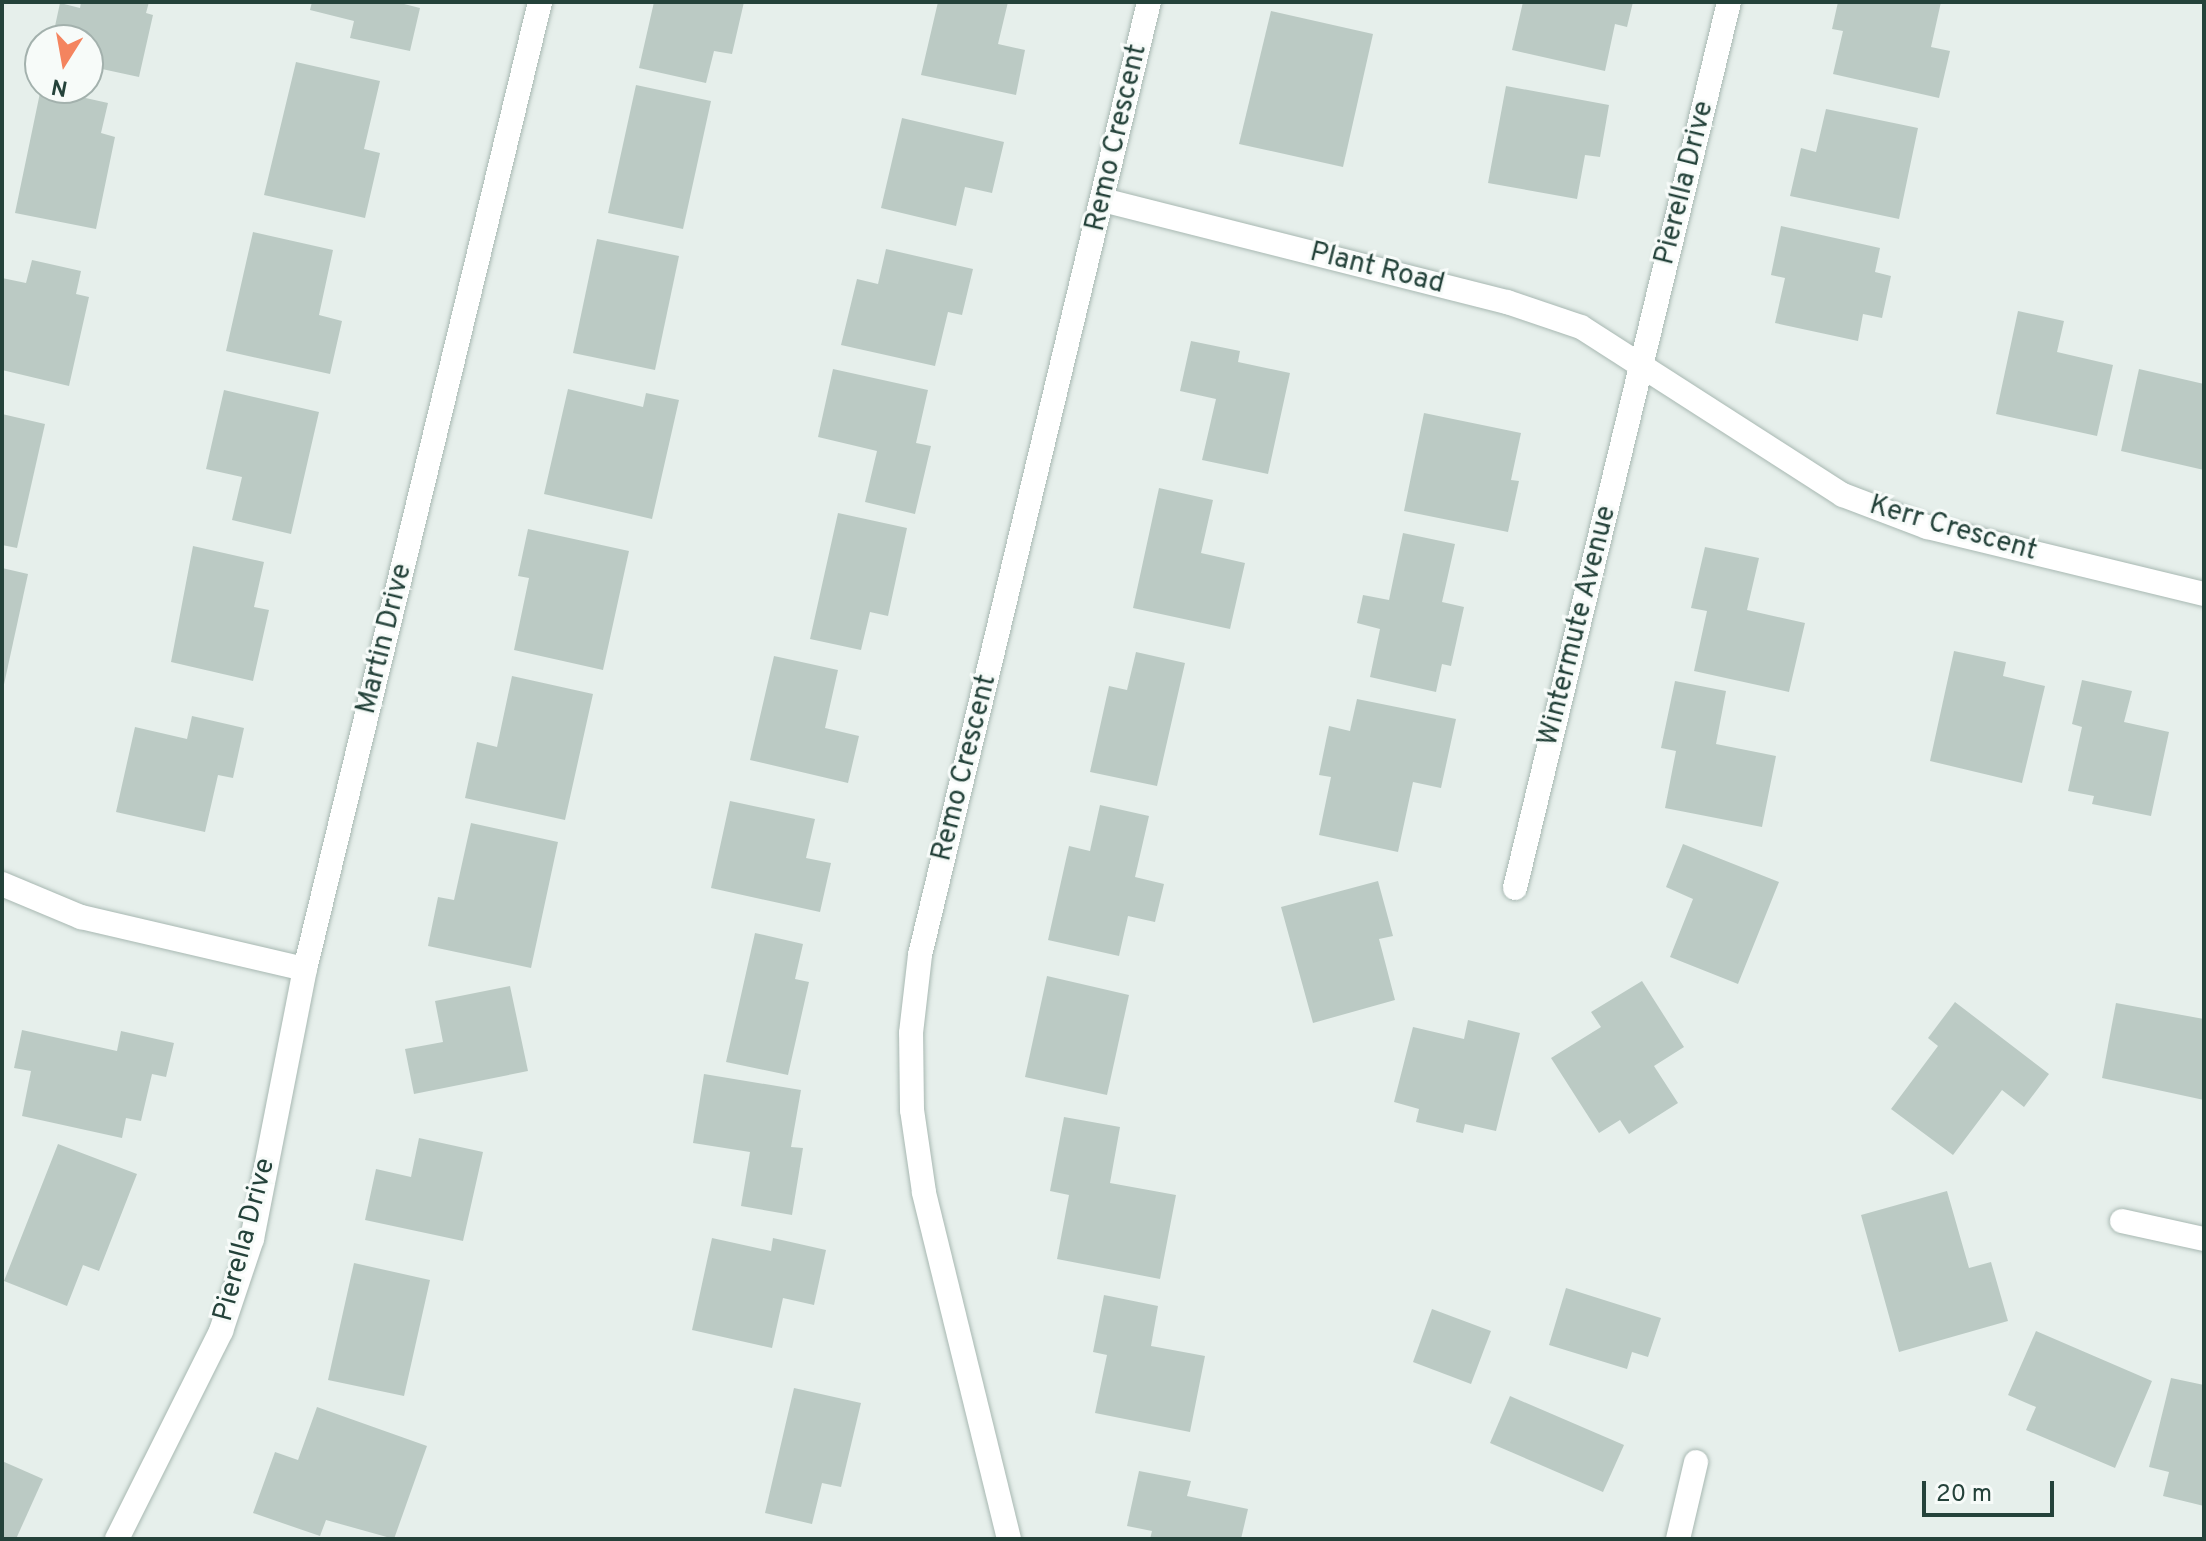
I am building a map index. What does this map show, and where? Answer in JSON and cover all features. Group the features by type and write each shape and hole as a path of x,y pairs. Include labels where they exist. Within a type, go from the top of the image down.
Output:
{"street":[{"name":"Martin Drive","path":"305,969 540,2"},
{"name":"Remo Crescent","path":"1009,1539 924,1192 912,1110 911,1033 934,896 1149,2"},
{"name":"Pierella Drive","path":"1641,363 1729,2"},
{"name":"Plant Road","path":"1103,200 1507,302 1581,327 1641,363"},
{"name":"Kerr Crescent","path":"1641,363 1843,495 1927,527 2204,594"},
{"name":"Wintermute Avenue","path":"1515,888 1641,363"},
{"path":"2,884 81,917 305,969"},
{"name":"Pierella Drive","path":"117,1539 226,1318 252,1239 305,969"},
{"path":"2122,1221 2204,1239"},
{"path":"1678,1539 1696,1462"}],"building":[{"path":"81,2 149,2 146,13 153,15 139,77 104,69 104,24 55,24 60,3 80,8"},
{"path":"312,2 396,2 420,8 410,51 350,38 354,21 310,10"},
{"path":"654,2 744,2 732,54 714,51 706,83 639,68"},
{"path":"938,2 1008,2 998,44 1025,50 1016,95 921,75"},
{"path":"1523,2 1633,2 1627,27 1615,24 1605,71 1512,50"},
{"path":"1838,2 1941,2 1931,47 1950,51 1939,98 1833,74 1843,31 1832,29"},
{"path":"1271,11 1373,34 1343,167 1239,144"},
{"path":"296,62 380,81 364,149 380,153 365,218 264,195"},
{"path":"636,85 711,101 683,229 608,213"},
{"path":"1506,86 1609,105 1600,157 1585,155 1577,199 1488,183"},
{"path":"108,103 101,133 115,137 96,229 15,213 38,104"},
{"path":"1826,109 1918,128 1899,219 1790,196 1801,148 1816,152"},
{"path":"902,118 1004,142 992,193 965,187 956,226 881,208"},
{"path":"1781,226 1880,248 1875,272 1891,276 1882,318 1863,314 1858,341 1775,323 1785,278 1771,275"},
{"path":"253,232 333,250 319,315 342,321 330,374 226,351"},
{"path":"597,239 679,256 655,370 573,353"},
{"path":"886,249 973,269 962,315 948,312 935,366 841,345 857,279 878,284"},
{"path":"32,260 81,271 76,294 89,297 69,386 2,370 2,278 26,283"},
{"path":"2018,311 2064,321 2057,352 2113,365 2097,436 1996,414"},
{"path":"1191,341 1240,351 1238,362 1290,373 1268,474 1202,460 1216,399 1180,391"},
{"path":"833,369 928,390 916,443 931,446 915,514 865,502 877,451 818,437"},
{"path":"2139,369 2204,384 2204,470 2121,451"},
{"path":"568,389 643,407 646,393 679,400 652,519 544,494"},
{"path":"224,390 319,412 291,534 232,520 242,477 206,469"},
{"path":"1424,413 1521,433 1511,480 1519,481 1508,532 1404,511"},
{"path":"2,414 45,424 17,548 2,545"},
{"path":"1159,488 1213,500 1201,553 1245,563 1230,629 1133,608"},
{"path":"838,513 907,528 888,616 870,612 861,650 810,639"},
{"path":"528,529 629,551 603,670 514,650 529,578 518,576"},
{"path":"1403,533 1455,544 1442,602 1464,607 1451,666 1442,664 1436,692 1370,677 1380,629 1357,623 1363,595 1389,600"},
{"path":"193,546 264,562 254,607 269,610 253,681 171,662"},
{"path":"1705,547 1759,558 1747,610 1805,623 1789,692 1694,671 1707,611 1691,608"},
{"path":"2,568 28,574 3,689 2,689"},
{"path":"1954,651 2006,662 2003,676 2045,686 2022,783 1930,761"},
{"path":"1136,652 1185,663 1157,786 1090,772 1109,686 1127,690"},
{"path":"774,656 838,670 825,728 859,736 848,783 750,760"},
{"path":"512,676 593,694 565,820 465,798 477,742 497,747"},
{"path":"2082,680 2132,691 2124,722 2169,732 2151,816 2092,804 2094,796 2068,791 2082,727 2072,724"},
{"path":"1675,681 1726,691 1716,744 1776,756 1762,827 1665,808 1676,751 1661,748"},
{"path":"1357,699 1456,719 1441,788 1413,782 1398,852 1319,835 1331,777 1319,775 1329,726 1350,731"},
{"path":"192,716 244,728 233,778 218,775 205,832 116,812 135,727 187,739"},
{"path":"730,801 815,819 806,858 831,863 820,912 711,888"},
{"path":"1100,805 1149,816 1135,877 1164,884 1155,922 1128,916 1119,956 1048,940 1069,846 1090,851"},
{"path":"471,823 558,842 531,968 428,946 438,897 454,900"},
{"path":"1683,844 1779,882 1738,984 1670,957 1693,899 1666,887"},
{"path":"1378,881 1393,936 1379,939 1395,1000 1313,1023 1281,907"},
{"path":"755,933 803,944 795,979 809,982 788,1075 726,1062"},
{"path":"1047,976 1129,995 1107,1095 1025,1077"},
{"path":"1642,981 1684,1047 1654,1066 1678,1103 1629,1134 1620,1120 1599,1133 1551,1058 1601,1027 1591,1012"},
{"path":"510,986 528,1071 414,1094 405,1049 443,1042 435,1001"},
{"path":"1955,1002 2049,1074 2024,1107 2002,1090 1953,1155 1891,1109 1938,1046 1928,1038"},
{"path":"2116,1003 2204,1019 2204,1100 2102,1078"},
{"path":"1468,1020 1520,1033 1496,1131 1465,1124 1463,1133 1416,1122 1419,1109 1394,1102 1413,1027 1464,1039"},
{"path":"22,1030 117,1051 121,1031 174,1043 166,1077 152,1074 141,1121 126,1118 122,1138 22,1116 31,1071 14,1068"},
{"path":"704,1074 801,1090 791,1147 803,1148 792,1215 741,1206 750,1152 693,1143"},
{"path":"1064,1117 1120,1127 1110,1183 1176,1195 1160,1279 1057,1259 1069,1195 1050,1191"},
{"path":"419,1138 483,1152 463,1241 365,1220 376,1169 411,1177"},
{"path":"58,1144 137,1174 99,1271 83,1265 67,1306 4,1281"},
{"path":"1947,1191 1969,1268 1991,1262 2008,1321 1899,1352 1861,1215"},
{"path":"712,1238 771,1251 773,1238 826,1250 814,1305 783,1298 772,1348 692,1330"},
{"path":"354,1263 430,1280 404,1396 328,1380"},
{"path":"1566,1288 1661,1318 1648,1357 1632,1352 1627,1369 1549,1345"},
{"path":"1104,1295 1158,1306 1151,1346 1205,1356 1190,1432 1095,1413 1107,1355 1093,1352"},
{"path":"1432,1309 1491,1331 1471,1384 1413,1362"},
{"path":"2036,1331 2152,1381 2115,1468 2026,1430 2036,1407 2008,1395"},
{"path":"2171,1378 2204,1385 2204,1506 2163,1496 2169,1472 2149,1467"},
{"path":"794,1388 861,1403 841,1487 822,1483 812,1524 765,1513"},
{"path":"1510,1396 1624,1445 1603,1492 1490,1443"},
{"path":"317,1407 427,1446 394,1539 326,1520 320,1536 253,1513 275,1452 298,1460"},
{"path":"2,1461 43,1479 16,1539 2,1539"},
{"path":"1139,1471 1191,1481 1187,1496 1248,1509 1241,1539 1150,1539 1152,1531 1127,1526"}]}
